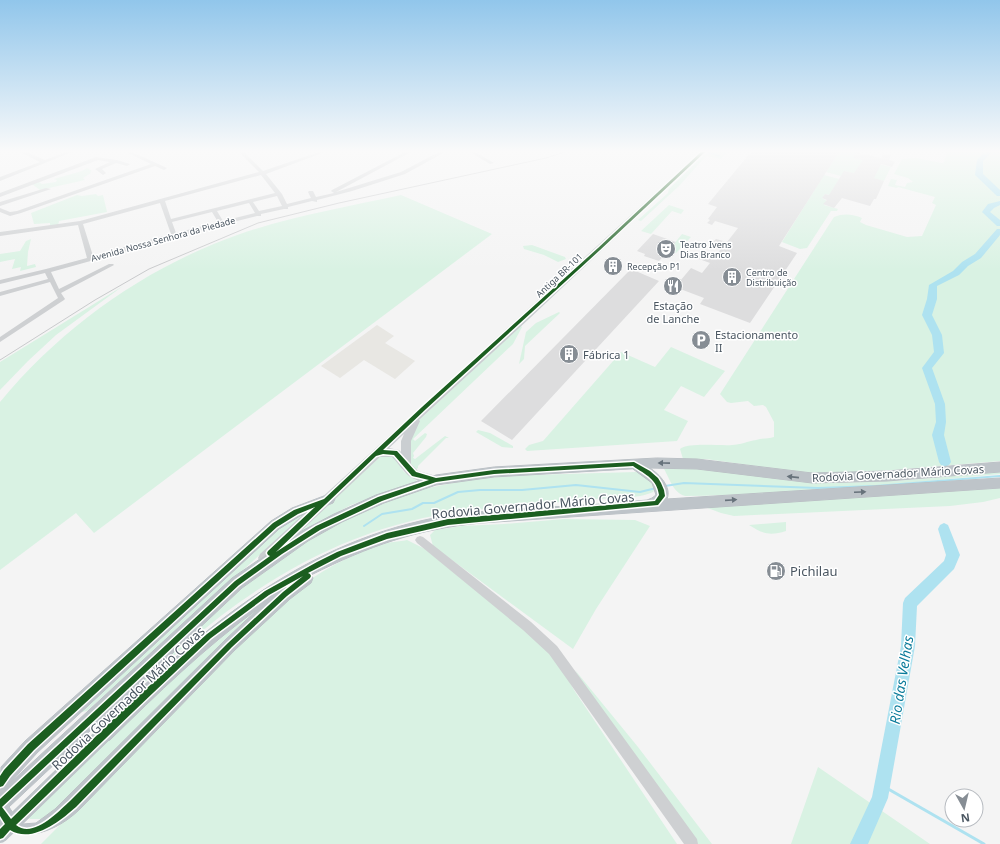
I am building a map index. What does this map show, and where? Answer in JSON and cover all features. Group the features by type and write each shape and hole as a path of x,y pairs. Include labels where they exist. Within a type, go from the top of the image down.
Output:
{"highway":[{"path":"634,464 656,478 662,490 660,500 656,503 648,505"},
{"name":"Rodovia Governador Mário Covas","path":"0,804 237,583 302,538 338,518 380,499 436,480 494,472 634,464 696,464 812,478 880,476 1000,467"},
{"name":"Rodovia Governador Mário Covas","path":"0,834 104,734 209,636 222,626 280,585 339,554 404,531 448,522 648,505 1000,483"},
{"path":"0,783 7,773 31,747 275,525 296,512 329,499"},
{"path":"0,810 16,830 23,832 39,830 50,825 73,804 230,646 297,584 339,554"}],"main road":[{"name":"Antiga BR-101","path":"424,409 527,316 661,191"},
{"path":"237,583 424,409"},
{"path":"407,466 405,449 407,436 424,409"},
{"path":"376,454 383,452 395,453 418,475 436,480"}],"street":[{"path":"0,204 40,191"},
{"path":"0,210 10,214 19,212 77,191"},
{"path":"0,234 80,223 194,191"},
{"path":"277,191 286,208"},
{"path":"327,196 334,191"},
{"path":"327,196 342,191"},
{"path":"311,192 315,200"},
{"path":"170,221 279,194"},
{"name":"Avenida Nossa Senhora da Piedade","path":"0,282 47,271 174,235 259,215 327,196"},
{"path":"162,200 174,235"},
{"path":"250,201 259,215"},
{"path":"214,210 222,224"},
{"path":"80,223 90,258"},
{"path":"58,292 111,265"},
{"path":"0,340 60,301 62,297 47,271"},
{"path":"0,294 51,280"},
{"path":"420,540 527,626 553,650 692,844"}],"shaded area":[{"path":"377,325 394,336 385,343 415,361 395,379 364,360 340,378 321,366"}],"green space":[{"path":"668,191 673,191 641,221 638,220"},
{"path":"814,191 832,191 830,195 825,194 822,198 827,201 824,205 838,209 837,211 831,211 807,248 800,249 782,242"},
{"path":"914,191 1000,191 1000,461 893,470 813,474 706,459 683,459 680,449 684,447 697,445 735,445 758,439 774,437 774,422 766,407 763,405 754,406 748,401 727,402 720,394 834,217 848,214 862,218 860,222 866,225 907,237 922,236 936,205 932,203 935,197"},
{"path":"96,194 98,196 103,195 107,212 59,221 58,226 50,227 50,223 34,224 31,213 77,195 82,196"},
{"path":"401,195 492,234 94,533 76,513 0,570 0,402 51,348 108,302 172,263 205,248 240,234 280,222"},
{"path":"669,205 684,210 681,214 672,211 651,234 641,231"},
{"path":"682,234 691,237 676,253 669,250"},
{"path":"31,239 27,266 35,264 36,267 20,271 21,267 12,269 15,259 0,262 0,254 20,251 26,241"},
{"path":"532,245 565,257 566,259 558,262 544,255 524,249 523,246"},
{"path":"123,286 56,335 0,390 0,362"},
{"path":"559,312 560,313 525,346 524,359 519,364 526,332 536,323"},
{"path":"521,326 522,327 513,344 413,439 415,441 425,433 427,434 413,453 413,458 415,459 445,436 449,438 446,438 415,470 411,465 408,446 418,421"},
{"path":"671,347 725,371 704,397 681,386 664,410 688,421 677,441 527,451 525,449 529,445 543,441 621,352 655,367"},
{"path":"478,430 490,433 513,446 513,448 502,447 476,432"},
{"path":"380,457 394,457 404,472 417,481 351,505 294,535"},
{"path":"663,467 711,469 788,480 835,483 906,480 1000,472 1000,474 764,494 685,496 677,492"},
{"path":"636,472 651,477 655,489 653,492 633,497 466,511 427,517 389,527 353,540 317,556 283,574 218,618 188,643 112,713 107,710 220,604 327,527 410,492 471,479 530,475"},
{"path":"1000,488 1000,498 983,502 950,506 734,516 705,507"},
{"path":"307,512 87,711 82,712 79,710 279,526"},
{"path":"564,519 635,520 650,526 596,609 573,649 433,546 430,535 435,530 462,526"},
{"path":"786,522 786,531 771,534 758,530 749,525"},
{"path":"407,540 425,549 554,654 574,690 677,844 41,844 293,591 323,571 354,555 384,544"},
{"path":"275,594 60,809 42,819 30,819 27,817 182,668"},
{"path":"575,670 638,747 712,844 698,844 588,693"},
{"path":"818,767 930,844 791,844"}],"building":[{"name":"Centro de Distribuição","path":"718,191 814,191 779,246 797,253 750,323 700,304 704,298 675,287 691,268 702,273 710,263 699,259 704,254 714,257 721,249 710,245 716,239 727,242 738,228 715,221 712,225 707,223 710,220 708,219 717,207 708,204"},
{"path":"831,191 879,191 876,199 874,199 870,206 842,198 834,208 823,204 827,200 822,198 825,194 829,195"},
{"path":"653,234 676,242 659,261 644,256 645,254 637,251"},
{"name":"Fábrica 1","path":"631,269 659,281 512,440 481,421"}],"waterway":[{"name":"Rio das Velhas","path":"1000,203 991,206 986,212 1000,224"},
{"name":"Rio das Velhas","path":"945,462 938,435 941,422 940,404 927,368 939,353 937,335 927,315 932,299 933,285 956,273 965,264 978,256 1000,231"},
{"path":"665,486 684,483 818,488 876,486 1000,476"},
{"path":"364,526 382,514 412,509 423,503 434,503 458,492 480,490 522,490 576,485 640,492 656,488"},
{"name":"Rio das Velhas","path":"859,844 880,798 908,646 910,603 949,565 953,555 944,529"},
{"path":"883,786 984,844"}],"tram line":[{"path":"0,360 95,300 149,269 258,223 392,191"}],"cycle path":[{"path":"270,553 424,408 661,191"},
{"path":"376,454 383,452 395,453 414,474 434,479"},
{"path":"0,804 237,583 280,552 318,528 380,499 436,480 494,472 634,464 652,476 659,484 662,496 656,503 448,522 387,536 339,554 319,564 267,593 209,636 131,708 0,835"},
{"path":"0,783 7,773 31,747 275,525 296,512 326,501"},
{"path":"0,810 9,823 16,830 23,833 31,833 39,830 54,821 73,804 230,645 285,594 308,576"}],"place":[{"name":"Teatro Ivens Dias Branco","path":"666,249"},
{"name":"Recepção P1","path":"613,266"},
{"name":"Centro de Distribuição","path":"732,277"},
{"name":"Estação de Lanche","path":"673,286"},
{"name":"Estacionamento II","path":"701,340"},
{"name":"Fábrica 1","path":"569,354"},
{"name":"Pichilau","path":"776,571"}]}
